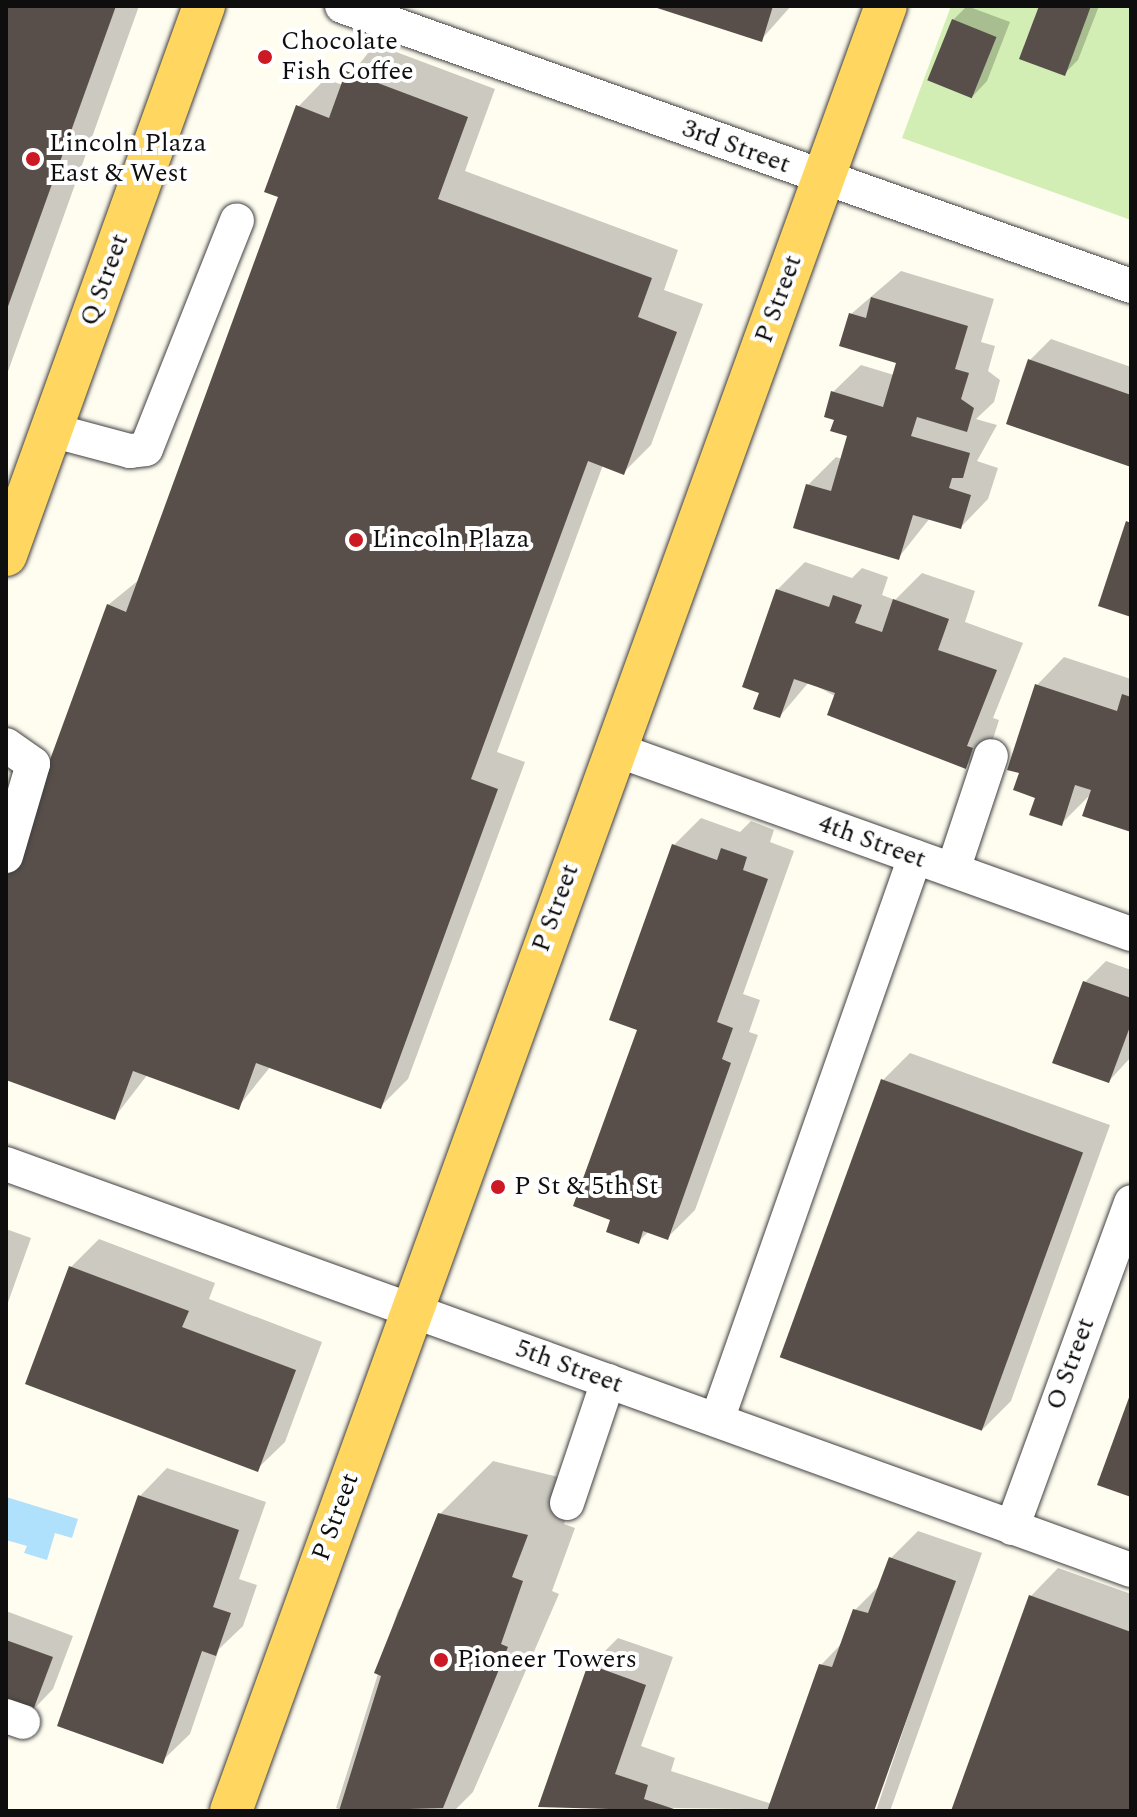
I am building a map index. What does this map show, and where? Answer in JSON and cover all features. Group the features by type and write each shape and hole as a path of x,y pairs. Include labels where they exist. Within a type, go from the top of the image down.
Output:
{"main road":[{"name":"Q Street","path":"9,534 51,430 204,6"},
{"name":"P Street","path":"231,1811 410,1310 886,6"}],"street":[{"name":"3rd Street","path":"342,6 1131,286"},
{"path":"51,430 146,449 237,220"},
{"path":"6,745 33,764 6,856"},
{"name":"4th Street","path":"614,749 1131,934"},
{"path":"953,870 991,756"},
{"path":"717,1420 915,857"},
{"name":"5th Street","path":"6,1164 1131,1570"},
{"name":"O Street","path":"1012,1528 1131,1202"},
{"path":"567,1503 608,1381"}],"green space":[{"path":"951,6 1131,6 1131,220 902,138"}],"water":[{"path":"6,1497 78,1519 72,1538 55,1533 47,1560 24,1553 27,1546 6,1540"}],"building":[{"name":"Lincoln Plaza East & West","path":"6,6 116,6 6,312"},
{"path":"651,6 773,6 762,42"},
{"path":"1039,6 1091,6 1065,76 1019,59"},
{"path":"952,19 997,37 972,98 927,80"},
{"name":"Lincoln Plaza","path":"346,71 468,117 438,199 652,278 638,317 677,332 624,475 588,461 471,779 498,789 381,1109 256,1063 239,1110 133,1071 115,1120 6,1080 6,880 107,604 126,612 278,197 264,192 296,105 329,118"},
{"path":"871,297 968,326 955,369 969,373 961,399 974,408 967,432 917,417 911,436 970,453 963,478 952,478 949,488 971,495 961,529 913,515 899,560 793,528 806,484 831,491 847,436 830,431 834,420 824,417 831,391 883,407 896,363 839,346 849,313 866,318"},
{"path":"1028,359 1131,395 1131,467 1006,424"},
{"path":"1126,521 1131,523 1131,617 1098,606"},
{"path":"776,589 829,607 833,595 862,605 855,623 882,632 893,599 949,619 938,650 997,670 967,746 973,748 966,769 827,715 835,693 794,679 780,718 753,709 759,693 742,687"},
{"path":"1035,684 1117,711 1122,694 1131,697 1131,832 1082,816 1091,790 1075,785 1062,826 1029,815 1035,798 1013,790 1019,773 1007,770"},
{"path":"672,844 717,860 721,848 747,857 743,870 768,879 717,1022 733,1028 722,1059 731,1063 668,1240 643,1231 639,1244 606,1232 610,1220 573,1206 637,1030 609,1020"},
{"path":"1083,981 1131,998 1131,1024 1109,1083 1052,1063"},
{"path":"881,1079 1083,1153 982,1431 780,1357"},
{"path":"69,1266 189,1311 182,1327 296,1370 258,1472 25,1384"},
{"path":"1131,1392 1131,1497 1097,1485"},
{"path":"138,1495 239,1530 213,1607 231,1613 216,1656 202,1651 163,1764 57,1726"},
{"name":"Pioneer Towers","path":"438,1513 528,1535 512,1577 523,1581 501,1644 508,1647 443,1808 339,1811 381,1676 374,1673"},
{"path":"889,1557 956,1581 874,1811 767,1811 819,1664 832,1667 853,1609 868,1613"},
{"path":"1029,1595 1131,1632 1131,1811 951,1811"},
{"path":"6,1640 53,1657 32,1713 6,1703"},
{"path":"588,1664 646,1685 615,1774 648,1785 644,1799 680,1811 538,1807"}],"place":[{"name":"Chocolate Fish Coffee","path":"265,57"},
{"name":"Lincoln Plaza East & West","path":"33,159"},
{"name":"Lincoln Plaza","path":"356,540"},
{"name":"P St & 5th St","path":"498,1187"},
{"name":"Pioneer Towers","path":"441,1660"}]}
